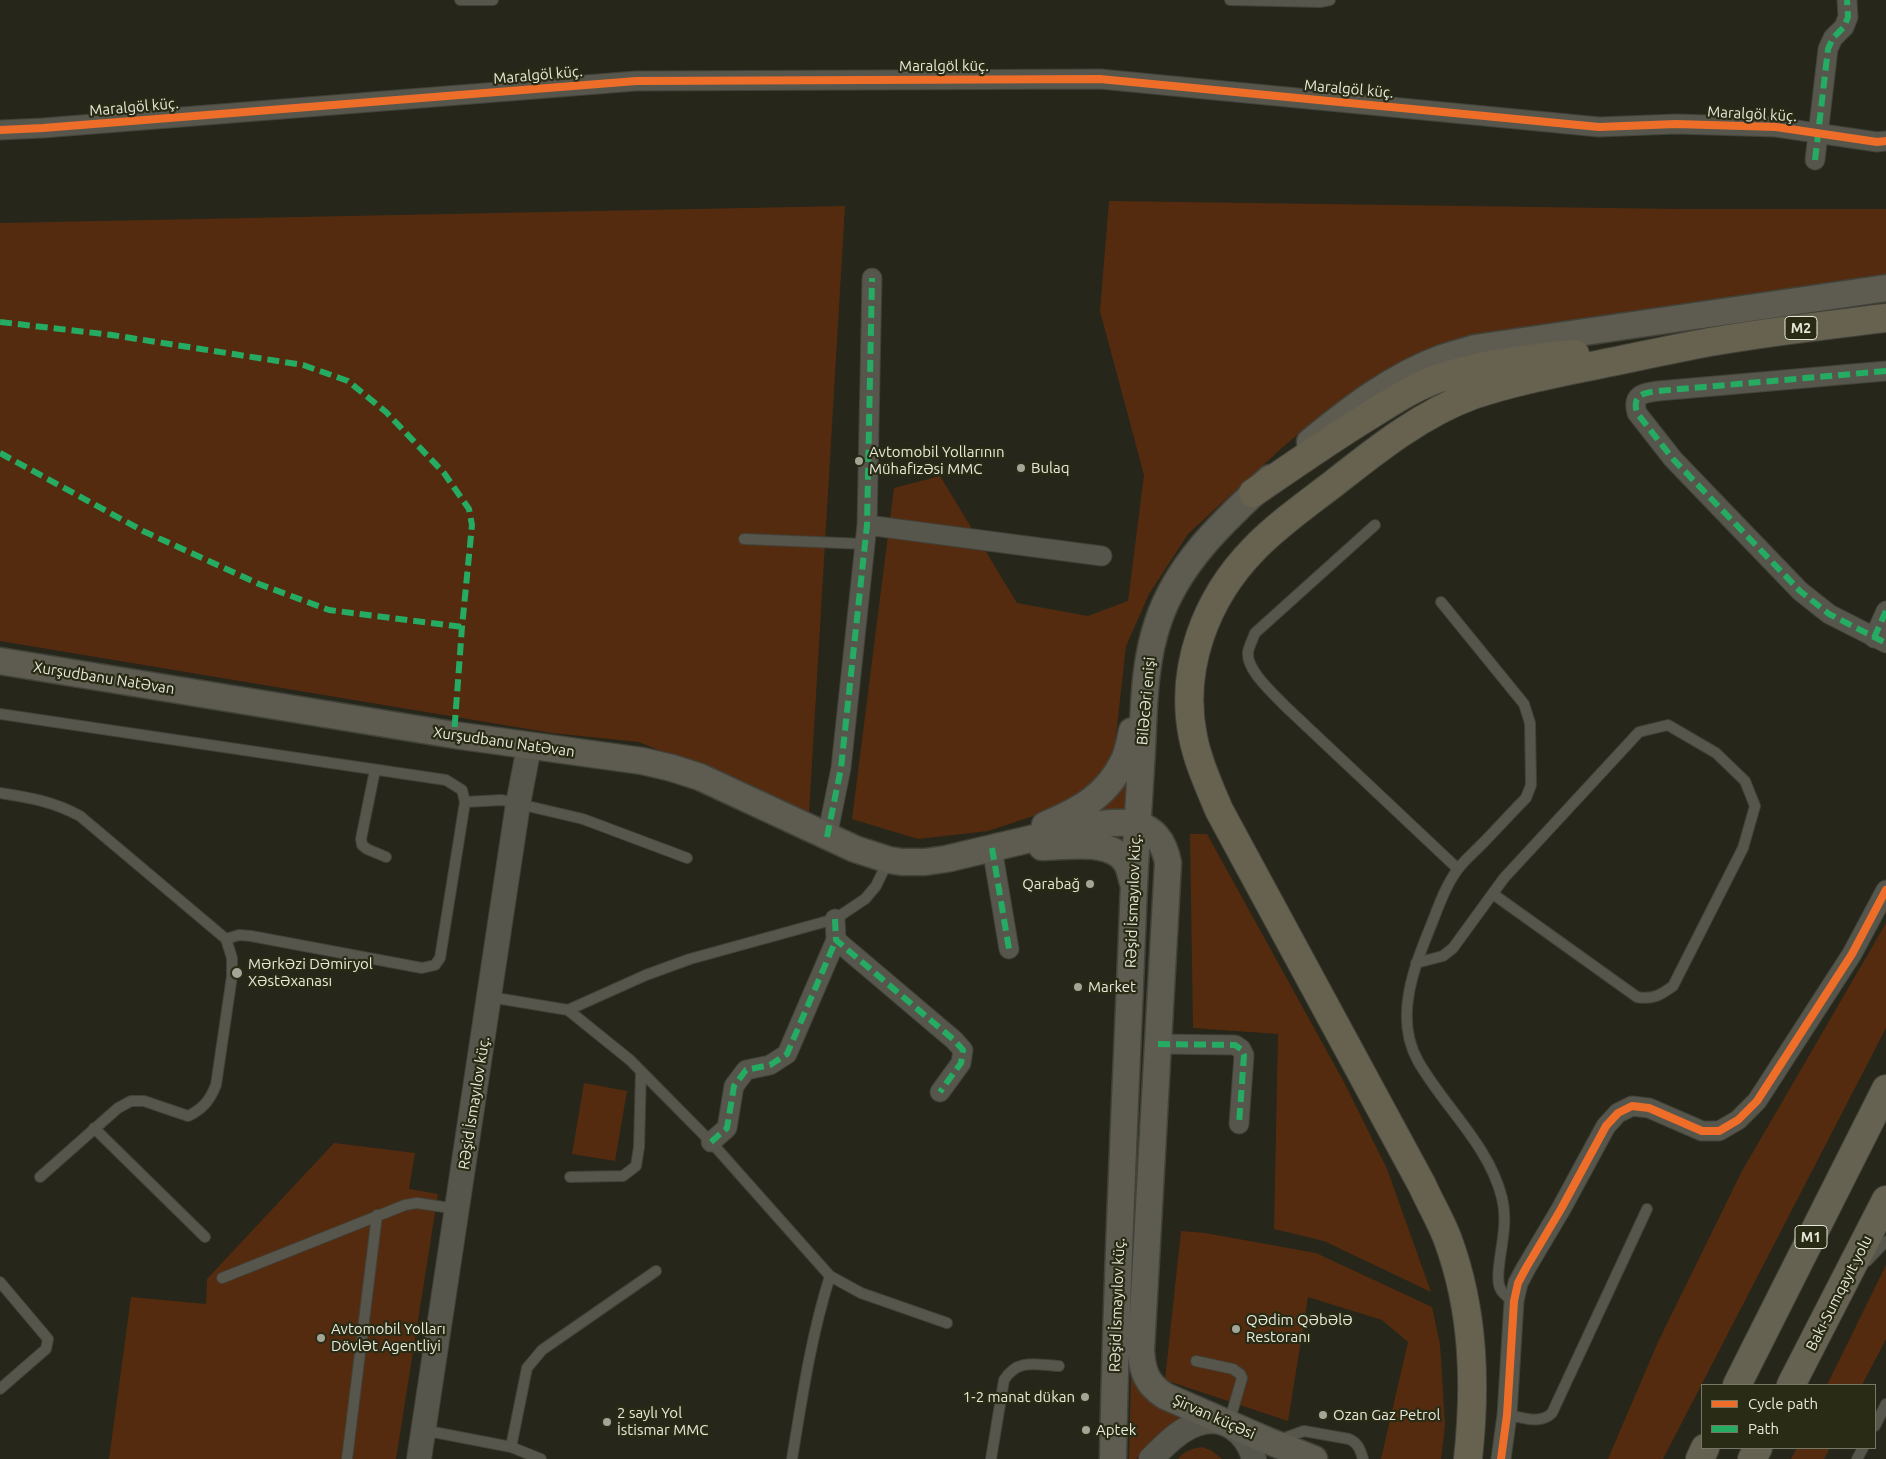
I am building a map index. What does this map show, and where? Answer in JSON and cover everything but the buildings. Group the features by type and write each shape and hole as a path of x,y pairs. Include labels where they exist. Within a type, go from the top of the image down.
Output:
{"highway":[{"name":"M2","path":"1716,341 1886,318"},
{"path":"1253,493 1338,435 1410,391 1436,380 1486,366 1519,360 1716,341"},
{"path":"1468,1459 1473,1392 1472,1350 1462,1287 1448,1240 1422,1185 1219,810 1202,770 1192,736 1189,702 1191,668 1200,634 1214,600 1233,572 1255,548 1297,512 1382,446 1426,418 1470,396 1515,382 1716,341"},
{"name":"M1","path":"1738,1384 1886,1089"},
{"name":"Bakı-Sumqayıt yolu","path":"1792,1384 1886,1200"}],"main road":[{"name":"Biləcəri enişi","path":"1136,824 1145,679 1158,623 1168,596 1188,562 1224,522 1303,447 1344,414 1384,387 1442,358 1475,348 1886,288"},
{"name":"Xurşudbanu Natəvan","path":"0,661 529,747 642,761 672,768 725,788 827,837 888,860 925,862 992,848"},
{"path":"992,848 1067,815 1095,797 1110,784 1125,759 1145,679"},
{"path":"992,848 1081,827 1102,824 1136,824"},
{"name":"Rəşid İsmayılov küç.","path":"1113,1459 1114,1367 1136,824 1148,829 1159,838 1166,852 1168,864 1141,1350"},
{"path":"992,848 1100,846 1113,850 1128,864 1134,887"},
{"name":"Şirvan küçəsi","path":"1141,1350 1146,1378 1158,1392 1229,1424 1263,1451 1314,1459"}],"street":[{"path":"1815,160 1828,48 1833,38 1844,27 1848,17 1847,0"},
{"name":"Maralgöl küç.","path":"0,130 53,128 636,81 1100,79 1598,127 1676,124 1776,127 1877,142 1886,141"},
{"path":"827,837 841,768 867,525 872,278"},
{"path":"1886,370 1658,390 1643,393 1636,399 1635,406 1637,413 1673,459 1800,591 1829,614 1880,641 1886,611"},
{"path":"867,525 1102,556"},
{"name":"Rəşid İsmayılov küç.","path":"419,1459 518,804 529,747"},
{"path":"992,848 1010,949"},
{"path":"1501,1459 1507,1415 1514,1301 1518,1283 1606,1126 1618,1113 1632,1106 1649,1108 1702,1131 1719,1131 1738,1120 1757,1101 1852,954 1886,890"},
{"path":"712,1142 727,1128 734,1086 746,1070 770,1066 787,1054 836,940 835,919"},
{"path":"836,940 954,1040 963,1050 962,1064 940,1092"},
{"path":"1158,1044 1235,1045 1241,1049 1244,1055 1238,1124"},
{"path":"1151,1459 1168,1442 1196,1424 1207,1421 1229,1424"}],"lane":[{"path":"460,0 492,0"},
{"path":"1230,0 1320,2 1330,0"},
{"path":"1375,525 1255,633 1248,653 1252,667 1259,679 1284,705 1458,869"},
{"path":"744,539 865,544"},
{"path":"1441,602 1524,704 1530,723 1531,785 1526,798 1458,869 1442,897 1416,963 1407,1004 1408,1036 1417,1059 1439,1095 1463,1124 1484,1156 1495,1178 1502,1199 1505,1219 1498,1270 1499,1285 1504,1294 1514,1301"},
{"path":"0,714 446,780 462,790 465,802 440,958 435,965 422,968 251,936 239,935 226,939"},
{"path":"1416,963 1442,956 1453,948 1504,878 1639,732 1668,725 1716,753 1745,781 1755,806 1743,848 1673,986 1660,995 1648,999 1637,997 1493,894"},
{"path":"375,770 361,839 362,845 367,849 386,857"},
{"path":"0,793 60,805 80,816 226,939 232,958 232,976 216,1085 210,1100 198,1111 188,1116 144,1101 131,1101 118,1108 94,1128 40,1178"},
{"path":"465,802 502,800 583,819 687,858"},
{"path":"568,1010 646,975 690,959 835,919 865,899 876,886 888,860"},
{"path":"490,997 568,1010 630,1060 712,1142 830,1276 861,1293 947,1323"},
{"path":"570,1177 623,1176 636,1166 639,1147 641,1071"},
{"path":"94,1128 205,1237"},
{"path":"222,1278 405,1205 416,1203 458,1209"},
{"path":"1507,1415 1541,1420 1547,1418 1552,1413 1647,1209"},
{"path":"347,1459 377,1215"},
{"path":"1843,1285 1886,1240"},
{"path":"511,1447 527,1368 542,1350 656,1271"},
{"path":"792,1459 807,1371 822,1302 830,1276"},
{"path":"0,1282 48,1339 46,1349 0,1389"},
{"path":"1196,1361 1233,1369 1240,1374 1242,1378 1229,1424"},
{"path":"991,1459 1004,1380 1009,1371 1020,1365 1059,1366"},
{"path":"1876,1424 1886,1404"},
{"path":"423,1430 511,1447 541,1459"},
{"path":"1263,1451 1304,1431 1354,1441 1360,1447 1363,1459"}],"shaded area":[{"path":"1109,201 1679,209 1886,209 1886,274 1478,335 1432,347 1383,372 1331,407 1284,446 1188,534 1149,594 1126,646 1115,745 1101,776 1075,802 988,831 918,839 852,819 894,488 940,476 1017,603 1088,616 1128,601 1144,475 1100,311"},
{"path":"845,206 809,813 639,742 552,733 0,641 0,223"},
{"path":"1132,764 1128,811 1076,820"},
{"path":"1190,834 1207,834 1345,1084 1387,1169 1431,1292 1324,1241 1274,1229 1278,1034 1193,1028"},
{"path":"1886,923 1886,1028 1663,1459 1608,1459 1658,1342 1742,1171"},
{"path":"584,1083 627,1091 615,1161 572,1154"},
{"path":"334,1143 415,1153 409,1189 438,1194 396,1459 109,1459 131,1297 206,1304 207,1279"},
{"name":"Qədim Qəbələ Restoranı","path":"1181,1231 1205,1233 1316,1253 1432,1307 1440,1344 1445,1425 1441,1459 1381,1459 1408,1342 1382,1320 1308,1297 1288,1421 1165,1380"},
{"path":"1886,1265 1886,1339 1863,1384 1827,1384"},
{"path":"1131,1374 1147,1399 1161,1408 1189,1420 1170,1427 1136,1459 1129,1459"},
{"path":"1201,1447 1211,1450 1222,1459 1178,1459 1186,1452"},
{"path":"1796,1449 1829,1449 1824,1459 1791,1459"}],"marked path":[{"path":"1815,160 1828,49 1833,38 1844,27 1848,17 1847,0"},
{"path":"827,837 841,768 867,525 872,278"},
{"path":"0,322 112,335 303,365 348,381 386,412 444,473 469,509 472,525 454,735"},
{"path":"1886,371 1652,392 1643,394 1636,402 1637,413 1673,459 1800,591 1829,614 1886,643"},
{"path":"0,453 143,531 259,584 329,610 462,627"},
{"path":"1874,638 1886,611"},
{"path":"992,848 1009,949"},
{"path":"835,919 836,940 954,1040 963,1050 961,1063 940,1092"},
{"path":"711,1142 727,1128 734,1086 746,1070 770,1065 787,1054 836,940"},
{"path":"1158,1044 1235,1045 1241,1049 1244,1055 1239,1124"}],"cycle path":[{"path":"0,130 636,81 1100,79 1599,127 1676,124 1776,127 1877,142 1886,141"},
{"path":"1501,1459 1507,1415 1514,1301 1518,1283 1606,1126 1618,1113 1632,1106 1649,1108 1702,1131 1719,1131 1738,1120 1757,1101 1852,954 1886,890"}],"place":[{"name":"Avtomobil Yollarının Mühafizəsi MMC","path":"859,461"},
{"name":"Bulaq","path":"1021,468"},
{"name":"Qarabağ","path":"1090,884"},
{"name":"Mərkəzi Dəmiryol Xəstəxanası","path":"237,973"},
{"name":"Market","path":"1078,987"},
{"name":"Qədim Qəbələ Restoranı","path":"1236,1329"},
{"name":"Avtomobil Yolları Dövlət Agentliyi","path":"321,1338"},
{"name":"1-2 manat dükan","path":"1085,1397"},
{"name":"Ozan Gaz Petrol","path":"1323,1415"},
{"name":"2 saylı Yol İstismar MMC","path":"607,1422"},
{"name":"Aptek","path":"1086,1430"}]}
